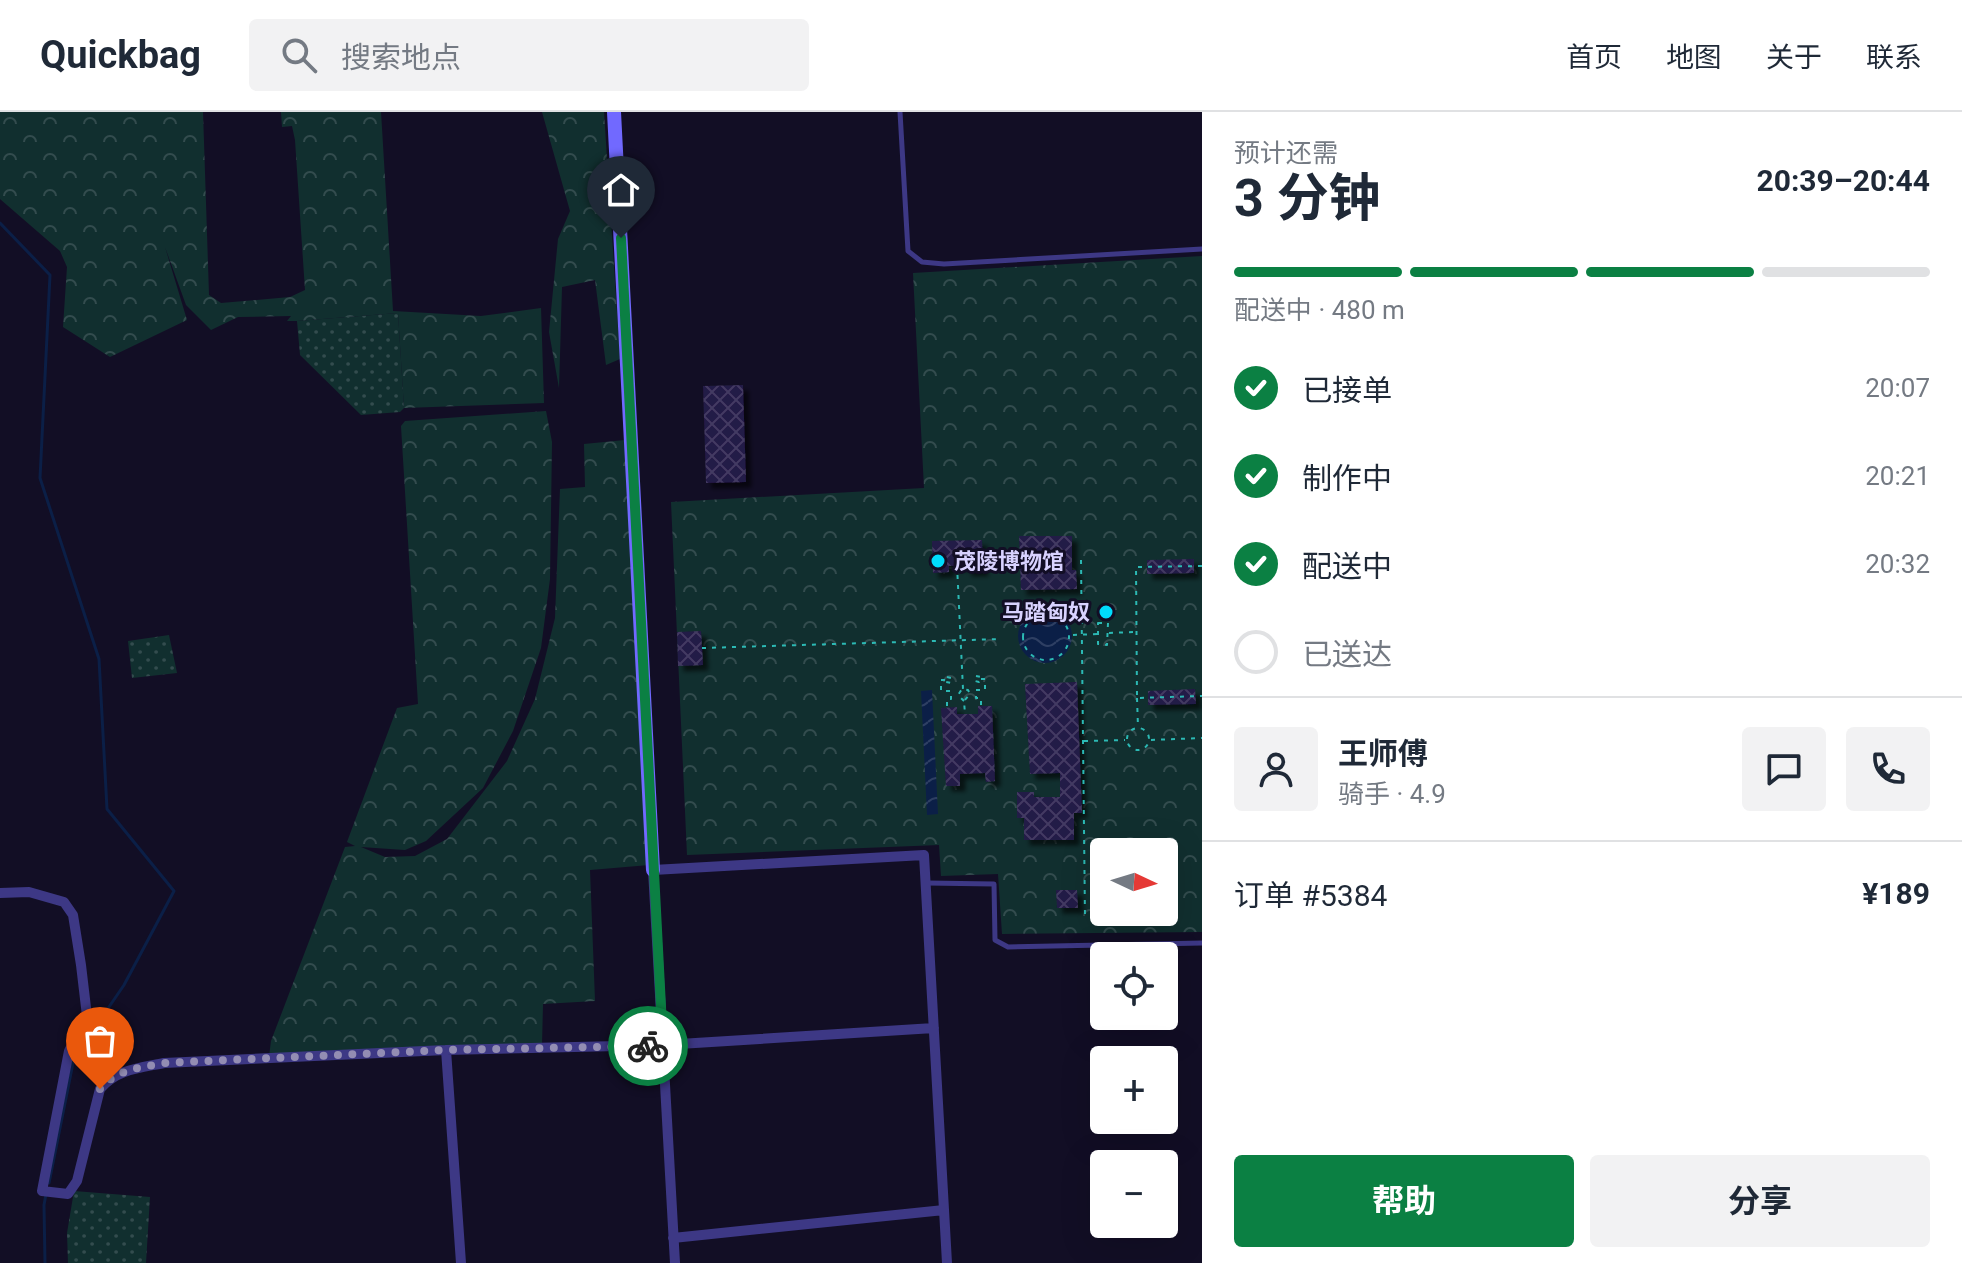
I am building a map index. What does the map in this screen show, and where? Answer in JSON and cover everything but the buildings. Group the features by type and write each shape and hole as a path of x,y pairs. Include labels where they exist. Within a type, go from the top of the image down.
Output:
{"main road":[{"path":"614,112 653,870"}],"street":[{"path":"675,1263 653,870 924,855 947,1263"},
{"path":"0,893 29,892 64,902 73,915 81,965 87,1016 69,1051 42,1191 68,1194 77,1181 100,1089 110,1078 123,1071 164,1063 446,1050 663,1045 934,1028"},
{"path":"446,1050 461,1263"},
{"path":"673,1238 944,1210"}],"lane":[{"path":"900,112 908,251 922,262 944,264 1202,249"},
{"path":"926,883 994,884 995,940 1008,947 1202,943"}],"path":[{"path":"1081,560 1085,917"},
{"path":"957,565 963,689 958,695"},
{"path":"1138,728 1136,567 1202,566"},
{"path":"1045,613 1053,614 1065,623 1070,637 1064,652 1058,657 1043,660 1030,653 1023,638 1027,624 1045,613"},
{"path":"1098,623 1108,623 1107,645 1098,644 1098,634 1098,623"},
{"path":"1108,633 1137,632"},
{"path":"1073,635 1098,634"},
{"path":"1018,638 1023,638"},
{"path":"702,648 1001,639"},
{"path":"976,694 976,690 985,690 985,679 981,679"},
{"path":"945,680 941,680 941,691 951,691 951,695"},
{"path":"963,689 976,694"},
{"path":"964,701 970,694"},
{"path":"976,694 976,698 981,698 981,706"},
{"path":"951,695 958,695 964,701 965,714"},
{"path":"947,708 947,699 951,699 951,695"},
{"path":"1137,698 1202,696"},
{"path":"1138,728 1145,730 1149,740 1147,746 1137,750 1130,747 1127,740 1129,733 1138,728"},
{"path":"1149,740 1202,738"},
{"path":"1082,741 1127,740"}],"green space":[{"path":"0,112 203,112 209,295 221,303 290,297 305,290 295,140 292,126 282,127 281,112 381,112 393,311 481,316 541,308 544,403 404,408 398,313 297,321 287,321 291,316 238,317 211,330 186,305 165,247 187,320 110,357 63,327 67,267 60,251 0,199"},
{"path":"542,112 604,112 620,359 606,365 595,280 562,287 559,388 549,332 558,239 570,211"},
{"name":"茂陵博物馆","path":"1202,256 1202,932 1002,934 998,874 941,876 939,845 687,855 671,502 924,488 913,273"},
{"path":"398,313 404,408 400,412 361,415 300,355 297,321"},
{"path":"546,411 552,442 550,579 541,648 513,731 483,788 426,841 405,850 361,847 385,857 415,856 447,839 507,761 535,699 555,618 560,489 585,487 584,444 625,440 649,865 590,870 595,1001 543,1004 542,1044 269,1057 271,1041 345,847 355,846 347,842 397,708 418,704 401,426 405,421"},
{"path":"169,635 177,673 132,678 128,641"},
{"path":"74,1191 150,1197 146,1263 68,1263 67,1233"}],"water":[{"path":"1045,609 1064,617 1072,636 1064,655 1045,663 1026,655 1018,636 1026,617"},
{"path":"932,690 938,814 927,815 921,691"}],"waterway":[{"path":"0,223 50,275 40,478 99,659 107,809 174,891 124,985 74,1058 49,1183"},
{"path":"45,1263 46,1194"}],"way so far":[{"path":"100,1089 110,1078 123,1071 164,1063 446,1050 648,1046"}],"place":[{"name":"茂陵博物馆","path":"938,561"},
{"name":"马踏匈奴","path":"1106,612"}],"route":[{"path":"621,238 663,1045 648,1046"}]}
